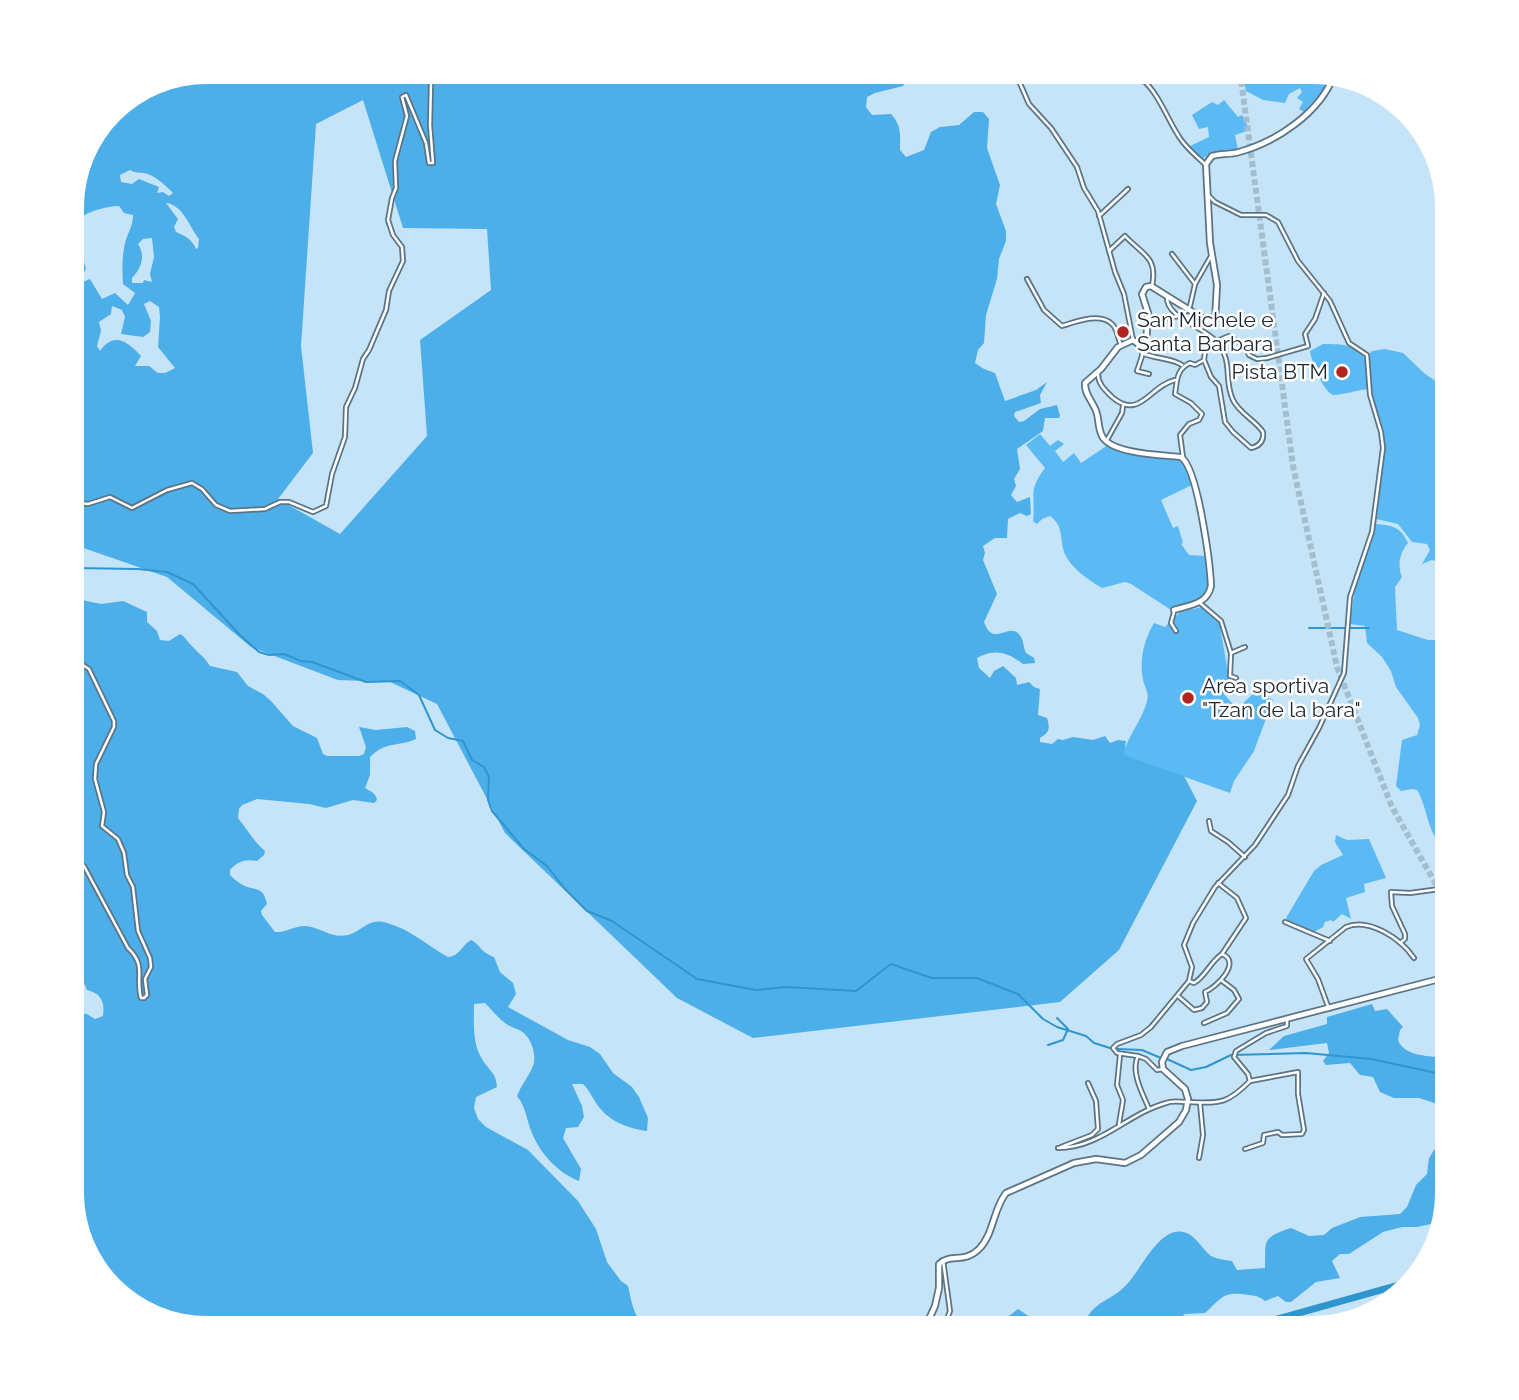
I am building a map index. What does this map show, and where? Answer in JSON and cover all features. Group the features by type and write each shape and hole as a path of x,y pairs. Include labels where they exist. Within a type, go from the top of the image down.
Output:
{"street":[{"path":"84,504 110,497 132,508 167,489 192,483 202,489 216,505 230,511 265,509 280,502 294,502 313,512 326,506 332,474 345,437 346,407 355,388 363,359 386,310 389,291 403,261 402,247 393,235 388,220 396,188 395,161 407,116 402,97 406,95 421,128 429,163 433,163 431,84"},
{"path":"1020,84 1029,104 1051,128 1077,167 1084,188 1099,216 1124,294 1133,340 1142,350 1166,361 1176,361 1183,366"},
{"path":"1146,84 1161,102 1185,145 1206,164"},
{"path":"1151,286 1209,322 1216,319 1217,285 1212,256 1206,164 1212,156 1261,145 1287,131 1313,107 1327,85"},
{"path":"1099,216 1128,190"},
{"path":"1163,1069 1157,1070 1146,1059 1138,1056 1115,1052 1115,1046 1147,1030 1189,981 1192,970 1185,940 1220,881 1245,856 1289,795 1298,766 1344,673 1350,597 1374,522 1383,448 1370,395 1368,359 1364,351 1349,343 1336,311 1298,261 1278,222 1266,215 1241,215 1215,202 1208,195"},
{"path":"1109,251 1125,236 1152,262 1154,269 1151,286"},
{"path":"1172,254 1195,284"},
{"path":"1148,319 1181,317 1192,303 1195,284 1212,256"},
{"path":"1027,279 1044,310 1062,326 1091,318 1106,321 1114,326 1121,345"},
{"path":"1149,374 1137,371 1147,338 1148,319 1142,294 1144,289 1151,286"},
{"path":"1167,296 1168,307 1217,341 1228,363 1228,385 1233,400 1263,432 1264,439 1251,448 1225,422 1219,386 1211,377 1204,359 1205,352 1217,341 1229,335 1244,345 1249,355 1257,359 1308,346 1306,334 1315,319 1324,293"},
{"path":"1133,340 1121,345 1088,379 1085,390 1094,405 1101,434 1106,442 1139,453 1183,457"},
{"path":"1176,631 1171,623 1174,610 1200,603 1209,593 1210,579 1194,477 1183,457 1180,435 1189,424 1199,420 1202,414 1191,403 1175,395 1175,380 1183,366 1190,363 1195,365 1204,359"},
{"path":"1097,372 1101,385 1123,406"},
{"path":"1123,406 1138,404 1175,380"},
{"path":"1106,442 1123,406"},
{"path":"1200,603 1221,621 1231,653 1230,676 1236,678"},
{"path":"1231,653 1245,647"},
{"path":"84,666 89,669 114,721 114,727 96,764 95,779 104,812 102,826 121,845 127,875 133,887 138,931 150,958 151,967 145,979 147,995 144,998 141,998 139,993 140,964 128,948 84,866"},
{"path":"1209,821 1211,831 1245,856"},
{"path":"1189,981 1194,983 1199,980 1210,963 1222,954 1246,918 1237,898 1220,881"},
{"path":"1400,943 1405,939 1405,934 1392,906 1391,892 1435,890"},
{"path":"1285,922 1330,941"},
{"path":"1329,1009 1318,979 1306,959 1351,924 1380,929 1400,943 1414,958"},
{"path":"1177,995 1194,1010 1202,1007 1206,1002 1205,992 1220,980 1230,965 1227,956 1222,954"},
{"path":"1204,1023 1227,1013 1238,999 1234,990 1220,980"},
{"path":"930,1316 939,1288 939,1264 943,1260 966,1258 979,1249 1006,1193 1074,1163 1096,1159 1125,1163 1135,1159 1179,1122 1188,1102 1185,1090 1163,1069 1163,1058 1172,1049 1435,981"},
{"path":"1250,1081 1250,1076 1234,1055 1266,1033 1287,1026 1287,1020"},
{"path":"1119,1124 1123,1100 1118,1085 1120,1054"},
{"path":"1138,1056 1136,1072 1149,1109"},
{"path":"1088,1083 1096,1101 1098,1129 1086,1138 1058,1148 1090,1143 1119,1124 1169,1102 1230,1100 1250,1081 1298,1072 1298,1094 1304,1130 1302,1134 1282,1135 1276,1132 1265,1135 1263,1143 1245,1149"},
{"path":"1199,1158 1203,1135 1200,1102"},
{"path":"943,1260 950,1311 948,1316"}],"shaded area":[{"path":"199,84 904,84 867,97 866,107 872,115 891,114 895,118 900,131 900,150 906,157 924,150 931,132 940,127 959,125 974,112 983,112 989,119 987,148 1000,185 996,204 1006,231 1006,241 986,315 984,343 978,350 975,363 995,373 1005,401 1036,390 1047,382 1040,395 1041,403 1015,412 1014,416 1019,422 1040,409 1057,405 1060,416 1045,418 1043,431 1017,449 1020,469 1014,479 1016,486 1011,495 1017,502 1030,497 1031,514 1027,516 1020,513 1008,519 1007,538 995,538 983,546 983,560 997,594 984,622 994,634 1010,631 1017,633 1026,653 1034,658 1035,663 1023,664 1007,655 990,653 977,658 979,668 990,678 994,671 1003,666 1016,678 1017,685 1029,682 1040,689 1038,715 1047,718 1049,727 1040,742 1052,744 1058,739 1073,737 1093,740 1105,736 1110,743 1126,741 1124,755 1184,776 1197,801 1119,950 1060,1002 753,1038 677,998 505,833 437,704 390,682 338,680 251,647 167,577 84,548 84,282 90,279 102,299 115,293 128,305 135,293 123,284 122,273 124,248 133,215 124,213 119,206 84,216 88,175 93,160 115,126 132,109 160,93","holes":["363,100 403,228 487,229 491,290 420,340 427,436 340,534 278,499 313,453 301,346 316,124","130,170 148,174 173,193 169,196 163,192 157,193 159,187 139,179 132,184 121,182 120,175","166,203 177,208 185,217 199,239 198,248 176,232 174,227 178,219","152,238 152,282 144,280 143,283 132,283 141,262 142,253 138,244 143,239","150,301 159,307 158,347 175,368 165,373 158,373 149,366 135,366 141,356 121,341 110,341 100,351 97,346 101,331 99,322 111,314 112,306 122,310 125,317 121,334 143,337 150,332 151,321 144,304"]},
{"path":"1245,84 1326,85 1304,112 1299,109 1303,102 1297,98 1302,92 1300,88 1289,94 1285,103 1263,100 1246,91"},
{"path":"1224,100 1238,117 1242,115 1250,130 1235,135 1238,150 1212,153 1202,159 1190,146 1209,137 1208,127 1199,129 1192,115 1212,102 1218,105"},
{"name":"Pista BTM","path":"1323,344 1347,346 1360,352 1366,366 1368,389 1334,395 1326,389 1310,351"},
{"path":"1385,349 1403,353 1435,381 1435,561 1422,564 1430,550 1427,544 1412,542 1398,524 1376,519 1384,442 1372,395 1369,354"},
{"path":"1040,434 1050,446 1058,440 1064,444 1055,451 1063,462 1074,453 1081,463 1108,445 1144,456 1184,460 1194,484 1161,500 1173,528 1178,526 1183,543 1181,544 1189,555 1205,556 1209,585 1204,597 1171,610 1125,582 1102,588 1074,567 1064,553 1060,530 1055,520 1050,516 1037,524 1033,521 1034,488 1045,468 1026,445"},
{"path":"1376,524 1387,525 1402,533 1408,543 1400,559 1402,577 1395,587 1397,630 1435,640 1435,837 1417,790 1401,791 1396,786 1402,740 1417,735 1420,725 1396,687 1391,671 1382,657 1367,643 1365,626 1350,624 1355,587"},
{"path":"84,600 101,604 123,601 147,612 147,622 157,631 160,640 169,641 180,634 210,666 237,672 248,686 271,701 293,726 317,738 323,754 327,756 364,754 366,747 359,727 376,730 407,727 415,731 416,739 387,746 370,757 370,775 365,788 375,795 377,800 374,803 353,800 326,808 257,799 242,805 238,818 265,851 257,861 236,865 230,870 230,875 241,884 264,894 267,904 261,911 262,915 275,932 306,926 342,936 370,923 380,922 403,929 448,957 455,955 471,940 494,957 500,972 513,983 516,994 508,1007 568,1040 590,1047 600,1054 613,1073 632,1087 648,1118 647,1131 626,1126 613,1119 601,1110 583,1084 572,1084 584,1117 578,1127 566,1128 563,1138 581,1169 579,1181 571,1177 555,1166 538,1145 524,1107 517,1096 533,1066 534,1051 530,1042 525,1034 502,1021 485,1003 474,1004 477,1046 482,1059 494,1075 497,1087 476,1097 474,1108 478,1119 486,1127 528,1150 578,1201 596,1229 607,1262 628,1286 638,1316 199,1316 160,1307 132,1291 109,1268 93,1240 86,1217 84,1014 95,1019 103,1016 103,1002 96,993 87,990 84,983"},
{"name":"Area sportiva \"Tzan de la bara\"","path":"1202,607 1219,621 1229,678 1224,694 1237,709 1256,691 1273,700 1254,751 1234,781 1230,793 1123,755 1147,701 1142,665 1143,650 1150,629 1154,623 1165,627 1180,612"},
{"path":"1336,835 1347,840 1369,839 1386,878 1364,884 1365,892 1346,898 1351,919 1342,914 1333,922 1325,922 1323,927 1314,932 1288,922 1286,918 1314,871 1343,855 1335,842"},
{"path":"1372,1004 1375,1011 1387,1009 1403,1027 1398,1040 1401,1046 1412,1053 1435,1057 1435,1103 1419,1098 1394,1098 1380,1092 1373,1077 1360,1075 1350,1063 1326,1065 1323,1061 1329,1053 1327,1043 1269,1050 1284,1036 1327,1024 1327,1017"},
{"path":"1434,1150 1435,1201 1431,1224 1383,1232 1349,1254 1340,1254 1332,1261 1340,1278 1316,1282 1291,1302 1278,1296 1265,1301 1256,1296 1229,1294 1205,1313 1183,1316 1088,1316 1097,1306 1120,1290 1158,1243 1174,1232 1191,1236 1211,1256 1232,1261 1237,1270 1265,1268 1265,1247 1269,1238 1291,1228 1309,1236 1324,1235 1332,1228 1360,1217 1400,1214 1407,1207 1416,1185 1427,1174 1429,1158"},
{"path":"1018,1309 1028,1316 1009,1316"}],"waterway":[{"path":"84,568 167,572 193,584 259,652 269,655 284,654 366,682 400,681 419,695 435,730 448,738 463,741 472,760 484,767 489,777 488,800 492,811 524,849 547,866 587,911 612,921 697,979 756,990 785,987 856,991 891,964 932,978 977,978 1018,994 1043,1019 1057,1027 1086,1036 1094,1043 1110,1048"},
{"path":"1309,628 1369,628"},
{"path":"1048,1045 1063,1040 1068,1029 1057,1018"},
{"path":"1117,1049 1142,1050 1161,1058"},
{"path":"1167,1059 1191,1070 1206,1067 1231,1055 1306,1053 1371,1059 1435,1073"},
{"path":"1288,1316 1391,1287"}],"tunnel":[{"path":"1242,84 1293,466 1337,667 1392,807 1435,883"}],"place":[{"name":"San Michele e Santa Barbara","path":"1123,332"},
{"name":"Pista BTM","path":"1342,372"},
{"name":"Area sportiva \"Tzan de la bara\"","path":"1188,698"}]}
